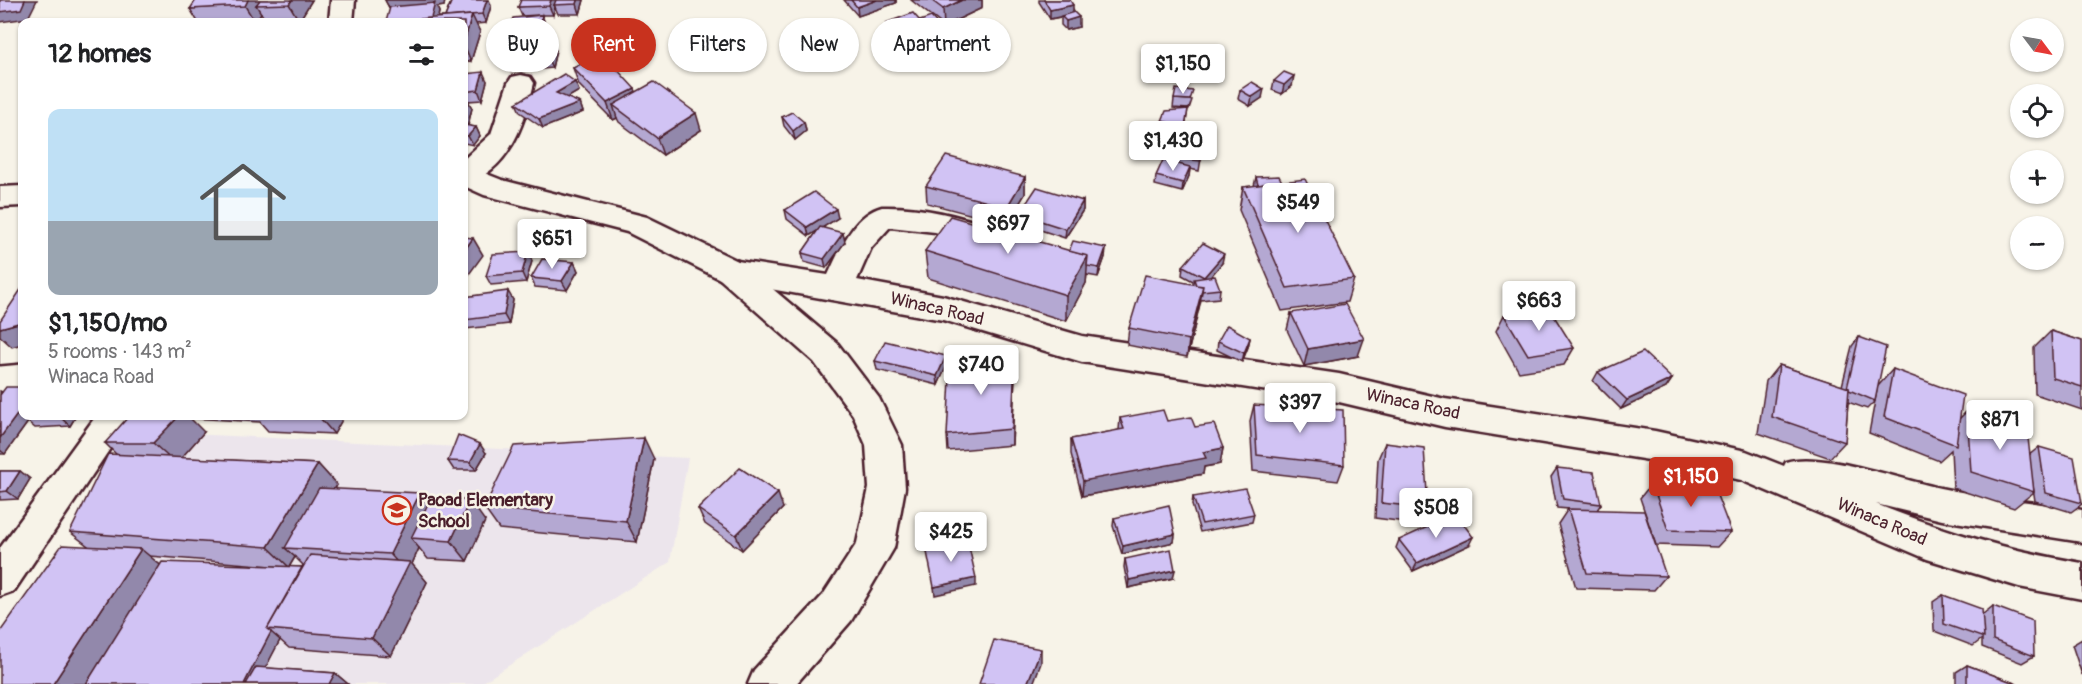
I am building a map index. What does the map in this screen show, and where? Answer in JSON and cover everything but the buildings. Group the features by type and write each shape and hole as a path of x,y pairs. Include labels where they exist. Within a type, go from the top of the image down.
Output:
{"main road":[{"path":"341,18 343,0"},
{"path":"468,171 489,157 501,143 508,131 521,82"},
{"path":"468,176 494,188 636,224 731,271 826,353 867,408 884,445 887,488 875,548 837,608 769,684"},
{"path":"0,197 18,196"},
{"path":"837,288 858,243 882,217 908,215 952,224 1016,248"},
{"path":"935,252 952,224"},
{"name":"Winaca Road","path":"731,271 943,308 1082,349 1339,388 1445,413 1656,446 1746,466 1927,542 2019,570 2082,581"},
{"path":"0,351 18,349"},
{"path":"0,579 112,420"},
{"path":"1746,466 1838,479 1942,504 2082,526"}],"shaded area":[{"name":"Paoad Elementary School","path":"167,433 688,458 670,562 480,684 0,684"}],"place":[{"name":"Paoad Elementary School","path":"397,510"}]}
